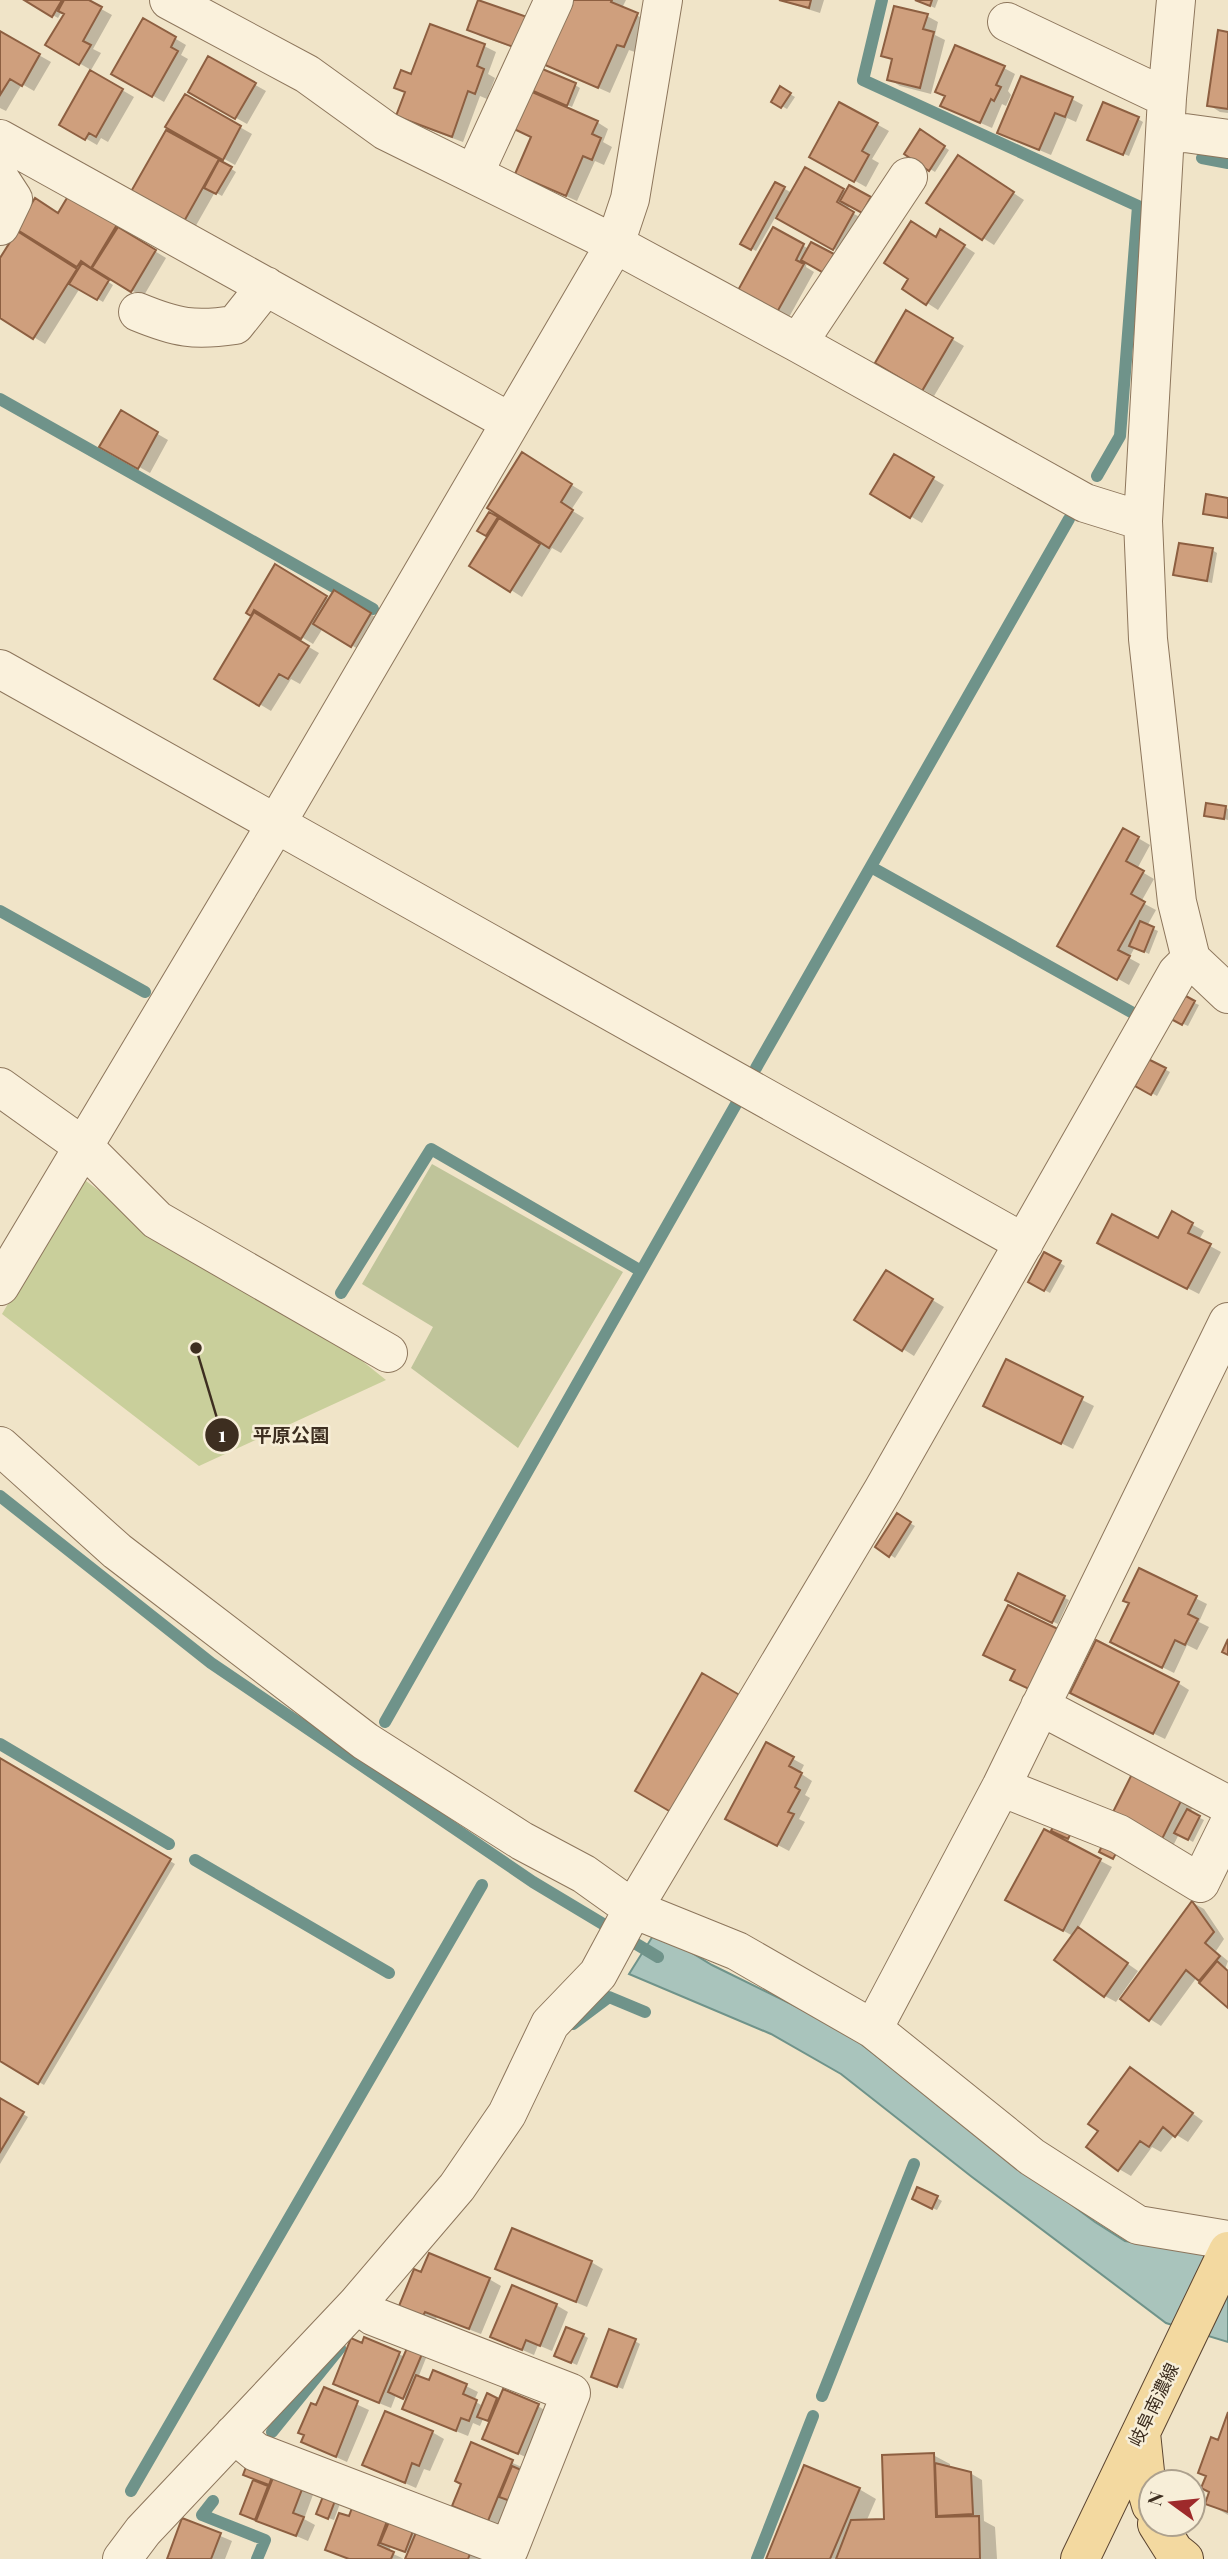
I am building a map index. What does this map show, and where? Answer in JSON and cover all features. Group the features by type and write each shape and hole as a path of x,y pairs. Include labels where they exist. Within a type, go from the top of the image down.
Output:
{"main road":[{"name":"岐阜南濃線","path":"1080,2559 1228,2248"},
{"path":"1141,2433 1145,2468"},
{"path":"1166,2538 1174,2551 1184,2559"}],"street":[{"path":"169,0 307,75 386,131 615,244 1085,503 1143,521"},
{"path":"474,174 554,0"},
{"path":"0,1286 276,824 615,244 630,199 663,0"},
{"path":"1176,0 1166,116 1143,521 1149,639 1177,902 1191,959 1228,994"},
{"path":"1007,22 1166,116 1185,133 1228,139"},
{"path":"0,139 510,422"},
{"path":"798,343 908,177"},
{"path":"0,179 13,199 0,226"},
{"path":"138,312 168,324 203,330 235,325 266,286"},
{"path":"0,669 1024,1243"},
{"path":"122,2559 143,2531 357,2304 457,2187 507,2114 550,2024 597,1974 883,1490 1177,973 1191,959"},
{"path":"0,1087 84,1147 158,1220 387,1353"},
{"path":"873,2029 1002,1787 1228,1322"},
{"path":"0,1446 117,1551 365,1741 522,1841 584,1874 633,1909 737,1951 873,2029 1032,2157 1138,2225 1228,2248"},
{"path":"1040,1706 1228,1805"},
{"path":"1002,1787 1119,1834 1200,1882 1228,1826"},
{"path":"234,2434 256,2452 508,2554 571,2393 373,2316 357,2304"}],"green space":[{"path":"432,1164 623,1272 518,1448 411,1368 433,1327 362,1284"},
{"path":"82,1178 137,1219 306,1316 386,1380 199,1466 2,1314"}],"water":[{"path":"656,1931 712,1965 842,2029 992,2146 1125,2241 1199,2252 1228,2268 1228,2342 1166,2323 841,2074 771,2034 629,1974"}],"building":[{"path":"24,0 62,0 52,17"},
{"path":"64,0 89,0 102,7 83,41 91,45 79,65 45,45 64,14 58,11"},
{"path":"478,0 530,18 519,49 467,30"},
{"path":"568,0 612,0 611,2 638,13 624,47 617,45 598,88 545,65"},
{"path":"779,0 811,0 809,8"},
{"path":"915,0 932,0 930,6"},
{"path":"894,6 928,14 923,29 934,32 920,88 887,80 892,59 881,56"},
{"path":"143,18 176,37 171,47 178,51 152,97 111,74"},
{"path":"430,24 485,44 477,66 484,69 475,94 468,91 452,137 396,116 405,92 394,88 401,70 411,74"},
{"path":"1218,30 1228,32 1228,109 1207,106"},
{"path":"0,31 40,54 22,86 10,79 0,95"},
{"path":"955,45 1005,66 996,85 1001,87 994,101 991,99 980,123 940,106 945,96 935,92"},
{"path":"208,56 256,83 235,119 188,92"},
{"path":"540,68 576,83 567,106 531,90"},
{"path":"90,70 123,89 96,137 89,133 85,140 59,125"},
{"path":"1021,76 1073,97 1065,117 1055,113 1039,150 997,133"},
{"path":"780,86 791,93 781,108 771,102"},
{"path":"530,91 598,121 592,134 601,138 592,160 583,156 566,196 515,174 531,137 514,129"},
{"path":"185,94 241,126 223,160 165,127"},
{"path":"839,102 878,123 862,151 869,155 854,182 809,157"},
{"path":"1103,102 1139,117 1123,155 1087,140"},
{"path":"920,129 945,146 929,171 904,154"},
{"path":"166,130 219,159 182,225 129,195"},
{"path":"958,155 1014,192 982,240 926,203"},
{"path":"219,160 232,167 216,194 204,188"},
{"path":"805,167 844,189 837,202 854,212 833,250 776,218"},
{"path":"775,182 785,187 751,250 740,244"},
{"path":"849,185 871,197 862,213 840,201"},
{"path":"70,193 118,223 91,268 81,261 77,267 16,229 35,198 58,213"},
{"path":"911,221 936,237 940,229 965,245 926,305 902,289 908,279 884,263"},
{"path":"118,227 156,250 131,292 92,268"},
{"path":"773,227 804,244 796,260 804,264 776,314 737,292"},
{"path":"17,231 77,269 33,339 0,318 0,258"},
{"path":"811,242 834,254 824,273 801,260"},
{"path":"82,263 109,280 97,300 69,284"},
{"path":"906,310 953,338 922,391 875,363"},
{"path":"121,410 158,432 138,469 99,447"},
{"path":"522,452 572,484 561,502 573,510 549,548 487,508"},
{"path":"894,454 934,477 910,518 870,494"},
{"path":"1206,494 1228,498 1228,518 1203,514"},
{"path":"489,512 498,517 486,536 477,531"},
{"path":"499,518 540,544 510,592 469,566"},
{"path":"1179,543 1213,548 1207,581 1173,575"},
{"path":"275,564 327,596 301,639 254,610 251,616 246,613"},
{"path":"334,590 371,613 351,647 313,624"},
{"path":"254,612 309,646 288,679 279,674 259,706 214,679"},
{"path":"1206,803 1226,806 1224,819 1204,816"},
{"path":"1123,828 1139,837 1126,861 1144,871 1131,894 1145,902 1118,950 1130,956 1117,980 1057,946"},
{"path":"1140,921 1154,927 1144,952 1129,946"},
{"path":"1184,995 1195,1001 1182,1025 1171,1019"},
{"path":"1148,1059 1166,1068 1151,1095 1135,1086"},
{"path":"1172,1211 1193,1223 1188,1233 1211,1244 1187,1289 1097,1243 1112,1214 1158,1238"},
{"path":"1044,1252 1061,1261 1044,1291 1028,1282"},
{"path":"886,1270 933,1299 902,1351 854,1320"},
{"path":"1006,1359 1083,1397 1061,1444 983,1406"},
{"path":"897,1513 911,1522 889,1557 875,1547"},
{"path":"1139,1568 1197,1596 1188,1614 1198,1619 1185,1645 1175,1640 1162,1668 1110,1642 1129,1603 1123,1601"},
{"path":"1018,1573 1065,1596 1052,1623 1005,1600"},
{"path":"1008,1605 1058,1629 1029,1689 1010,1680 1015,1670 983,1655"},
{"path":"1228,1639 1228,1655 1222,1652"},
{"path":"1096,1640 1179,1682 1153,1734 1070,1693"},
{"path":"702,1673 743,1697 676,1815 635,1791"},
{"path":"766,1742 794,1757 789,1766 802,1773 795,1787 800,1790 788,1812 794,1814 777,1846 725,1819"},
{"path":"0,1758 171,1859 38,2084 0,2061"},
{"path":"1136,1766 1186,1791 1160,1843 1110,1818"},
{"path":"1187,1809 1200,1816 1188,1840 1174,1833"},
{"path":"1056,1820 1073,1829 1068,1839 1051,1831"},
{"path":"1044,1829 1101,1859 1063,1931 1005,1900"},
{"path":"1107,1836 1121,1844 1113,1859 1099,1852"},
{"path":"1192,1901 1214,1932 1205,1943 1220,1956 1199,1981 1186,1970 1149,2021 1120,1999"},
{"path":"1078,1927 1128,1963 1104,1997 1054,1960"},
{"path":"1217,1961 1228,1971 1228,2008 1199,1983"},
{"path":"1130,2067 1193,2113 1175,2137 1163,2127 1149,2147 1140,2141 1118,2171 1086,2147 1098,2131 1088,2124"},
{"path":"0,2098 24,2112 0,2152"},
{"path":"917,2187 938,2196 932,2209 912,2199"},
{"path":"512,2228 592,2261 576,2302 495,2269"},
{"path":"429,2253 490,2278 469,2329 425,2312 423,2316 399,2306 414,2269 421,2272"},
{"path":"512,2285 557,2304 540,2346 526,2340 522,2350 490,2337"},
{"path":"566,2327 584,2334 571,2363 554,2356"},
{"path":"609,2329 636,2339 617,2387 591,2377"},
{"path":"364,2337 400,2352 379,2403 333,2384 351,2338 362,2343"},
{"path":"407,2348 422,2354 403,2399 388,2392"},
{"path":"433,2370 467,2384 463,2394 477,2400 469,2421 461,2418 456,2431 402,2409 416,2375 429,2380"},
{"path":"324,2387 358,2401 336,2457 301,2442 304,2435 298,2433 311,2403 316,2405"},
{"path":"503,2389 539,2404 518,2454 482,2439"},
{"path":"487,2393 497,2398 488,2421 477,2417"},
{"path":"385,2411 433,2431 419,2466 412,2463 405,2483 362,2465"},
{"path":"1228,2412 1228,2512 1207,2505 1207,2468 1200,2468 1211,2437 1218,2440"},
{"path":"471,2442 513,2460 488,2521 452,2506 461,2484 455,2481"},
{"path":"934,2453 936,2517 979,2516 980,2559 836,2559 851,2520 884,2519 882,2455"},
{"path":"249,2459 275,2468 269,2485 243,2475"},
{"path":"935,2463 971,2472 973,2514 937,2516"},
{"path":"804,2465 860,2488 830,2559 766,2559"},
{"path":"512,2466 528,2473 516,2503 499,2497"},
{"path":"275,2473 304,2484 293,2513 304,2517 296,2536 256,2521"},
{"path":"253,2480 268,2486 255,2520 240,2514"},
{"path":"326,2489 338,2493 328,2519 316,2514"},
{"path":"352,2508 387,2521 378,2545 394,2552 391,2559 349,2559 325,2550 339,2513 349,2516"},
{"path":"391,2517 415,2526 405,2552 380,2543"},
{"path":"182,2518 221,2533 211,2559 167,2559"},
{"path":"417,2530 471,2551 468,2559 405,2559"}],"waterway":[{"path":"882,0 863,80 1138,206 1120,436 1097,476"},
{"path":"1202,158 1228,163"},
{"path":"0,399 373,609"},
{"path":"756,1068 1069,519"},
{"path":"871,867 1133,1013"},
{"path":"0,911 145,992"},
{"path":"385,1722 739,1099"},
{"path":"341,1293 431,1149 641,1271"},
{"path":"0,1496 211,1663 533,1882 658,1957"},
{"path":"0,1744 169,1844"},
{"path":"195,1860 389,1973"},
{"path":"131,2491 482,1885"},
{"path":"573,2024 609,1997 645,2012"},
{"path":"822,2396 914,2164"},
{"path":"272,2432 340,2348"},
{"path":"757,2559 813,2416"},
{"path":"213,2501 202,2515 265,2540 257,2559"}],"place":[{"name":"平原公園","path":"196,1348"}]}
